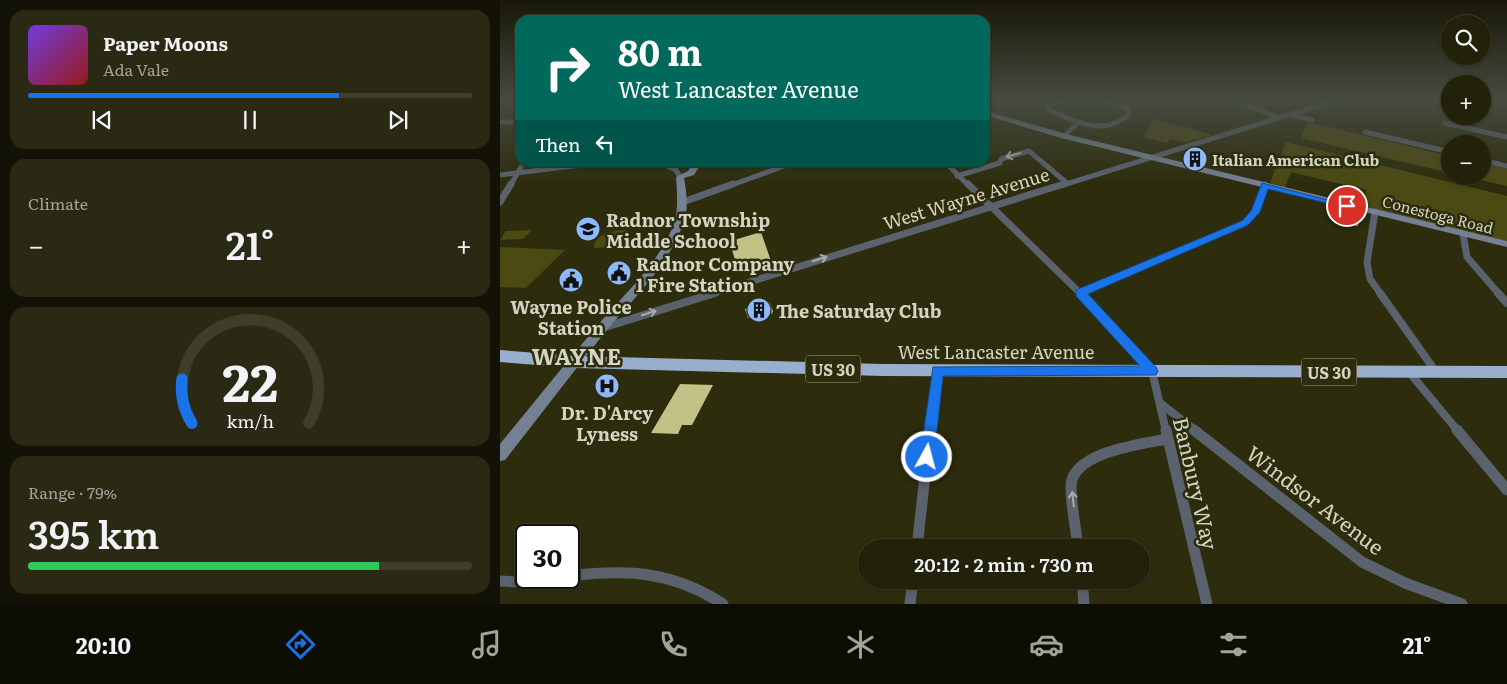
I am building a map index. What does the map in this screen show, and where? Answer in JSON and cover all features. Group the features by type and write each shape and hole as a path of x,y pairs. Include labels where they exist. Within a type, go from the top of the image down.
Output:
{"highway":[{"name":"US 30","path":"500,356 576,362"},
{"name":"West Lancaster Avenue","path":"576,362 937,371 1507,372"}],"main road":[{"name":"Conestoga Road","path":"1034,127 1507,244"},
{"path":"500,455 602,328 648,276 664,253 678,226 683,202 680,177 691,173 695,167"}],"street":[{"path":"1064,136 1074,127"},
{"name":"West Wayne Avenue","path":"602,328 1249,127"},
{"path":"1464,127 1507,137"},
{"path":"1365,132 1441,150"},
{"path":"990,166 1000,163 1001,159 1029,151 1067,183"},
{"path":"1491,162 1507,166"},
{"path":"500,202 521,167"},
{"path":"500,175 568,167"},
{"path":"669,167 676,170 680,177"},
{"path":"683,202 781,167"},
{"path":"949,167 1080,293 1152,371"},
{"path":"957,176 987,167"},
{"path":"1080,293 1245,223 1255,212 1265,185"},
{"path":"1375,212 1368,262 1370,279 1436,372"},
{"path":"1463,234 1467,258 1507,302"},
{"path":"918,539 937,371"},
{"name":"Banbury Way","path":"1152,371 1207,604"},
{"path":"1409,372 1507,490"},
{"name":"Windsor Avenue","path":"1160,403 1362,562 1405,583 1462,604"},
{"path":"1077,539 1071,484 1072,475 1078,467 1087,460 1100,455 1167,439"},
{"path":"580,575 624,572 654,573 688,583 707,592 723,604"},
{"path":"500,581 515,582"},
{"path":"910,604 912,589"},
{"path":"1083,589 1084,604"}],"shaded area":[{"path":"1150,127 1185,127 1213,135 1186,142 1170,139 1167,143 1143,137"},
{"path":"1306,127 1330,127 1441,154 1441,171 1301,138"},
{"path":"1286,142 1441,180 1441,185 1462,185 1507,196 1507,241 1363,206 1366,190 1291,172 1285,187 1270,183"},
{"path":"1491,165 1507,169 1507,186 1491,182"},
{"path":"532,230 523,239 500,240 506,231"},
{"path":"628,230 623,246 594,248 596,240 606,233"},
{"path":"500,247 565,250 526,288 500,287"}],"building":[{"name":"Italian American Club","path":"1186,153 1206,158 1204,165 1183,160"},
{"path":"1348,212 1359,215 1358,226 1346,224"},
{"path":"761,232 772,264 751,270 748,260 736,263 732,250 736,248 734,240"},
{"name":"The Saturday Club","path":"767,301 770,303 773,311 772,314 748,318 745,309"},
{"path":"680,384 713,385 692,425 682,425 678,434 651,433"}],"place":[{"name":"Italian American Club","path":"1195,159"},
{"name":"Radnor Township Middle School","path":"588,229"},
{"name":"Radnor Company 1 Fire Station","path":"619,273"},
{"name":"Wayne Police Station","path":"571,280"},
{"name":"The Saturday Club","path":"759,310"},
{"name":"Dr. D'Arcy Lyness","path":"607,386"}],"district":[{"name":"WAYNE","path":"577,355"}],"route":[{"path":"927,457 937,371 1152,371 1080,293 1245,223 1255,212 1265,185 1347,206"}]}
